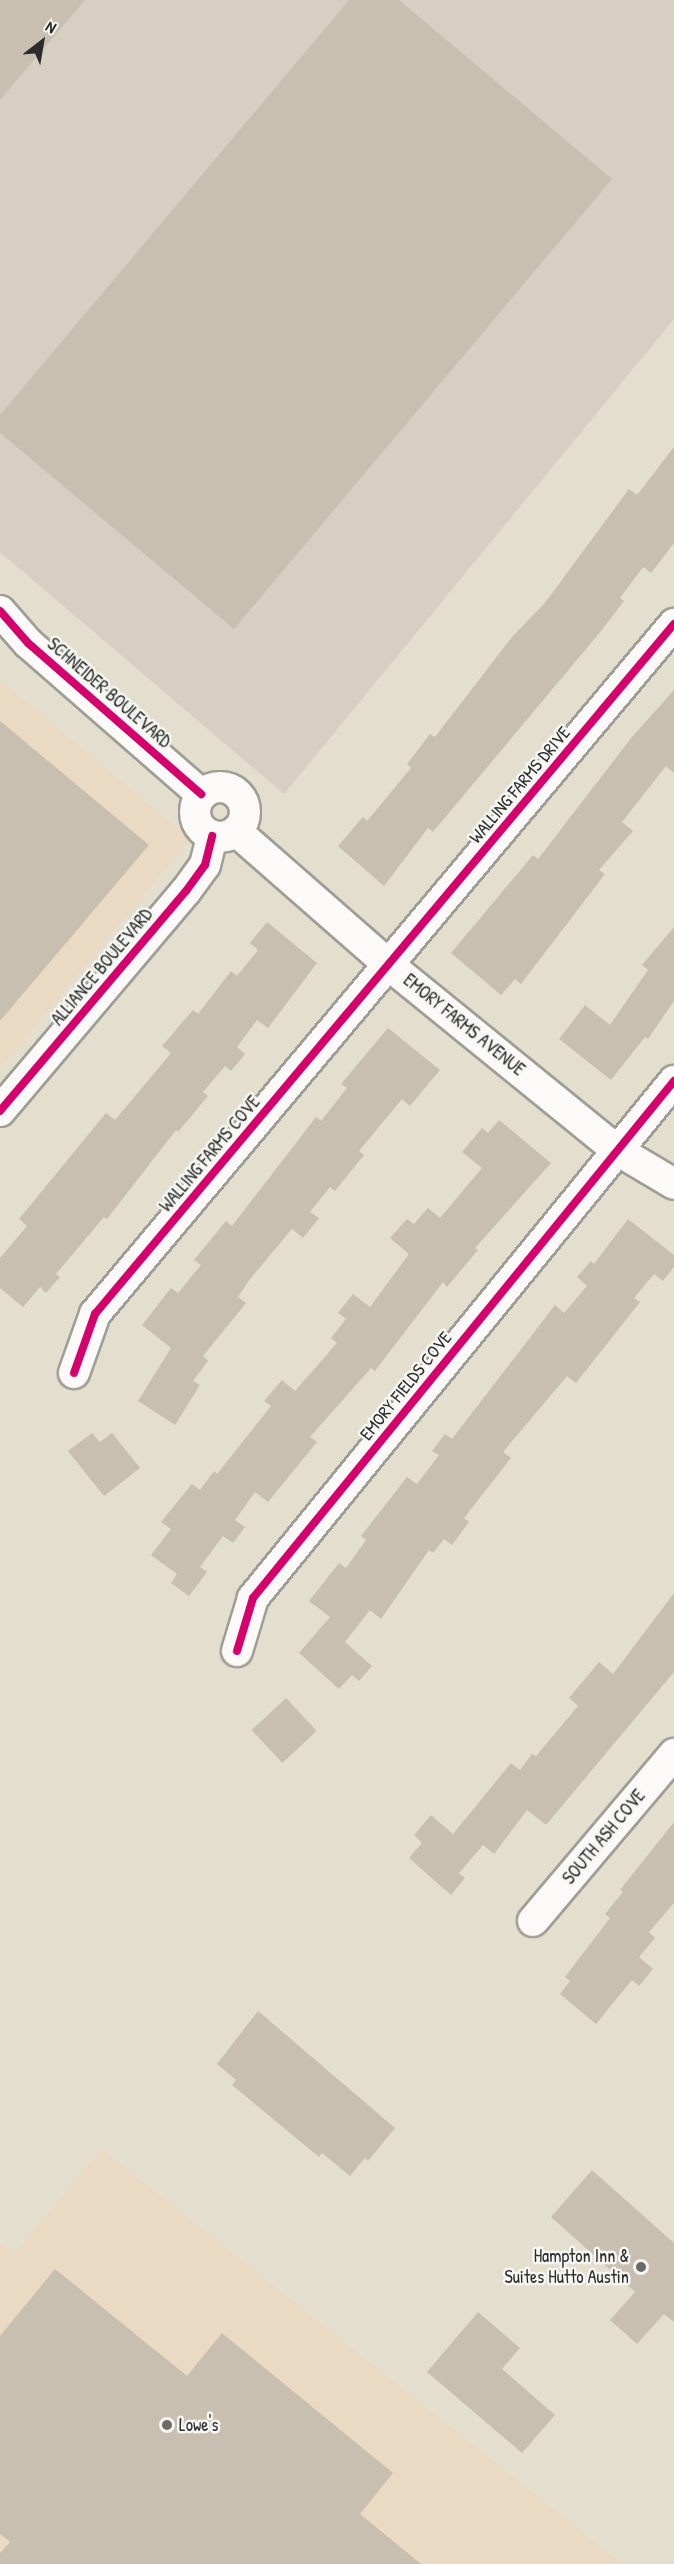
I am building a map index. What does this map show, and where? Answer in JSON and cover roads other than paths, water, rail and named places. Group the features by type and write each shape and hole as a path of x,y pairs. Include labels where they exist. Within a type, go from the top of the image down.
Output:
{"street":[{"name":"SCHNEIDER BOULEVARD","path":"0,611 28,643 201,794"},
{"name":"WALLING FARMS DRIVE","path":"389,965 674,624"},
{"path":"216,787 238,795 244,817 224,833 195,818 201,794 216,787"},
{"name":"EMORY FARMS AVENUE","path":"224,833 617,1150 674,1184"},
{"name":"ALLIANCE BOULEVARD","path":"0,1111 186,891 205,866 224,833"},
{"name":"WALLING FARMS COVE","path":"74,1373 94,1314 389,965"},
{"name":"EMORY FIELDS COVE","path":"237,1651 253,1598 674,1082"},
{"name":"SOUTH ASH COVE","path":"533,1921 674,1754"}],"place":[{"name":"Hampton Inn & Suites Hutto Austin","path":"641,2267"},
{"name":"Lowe's","path":"167,2425"}]}
